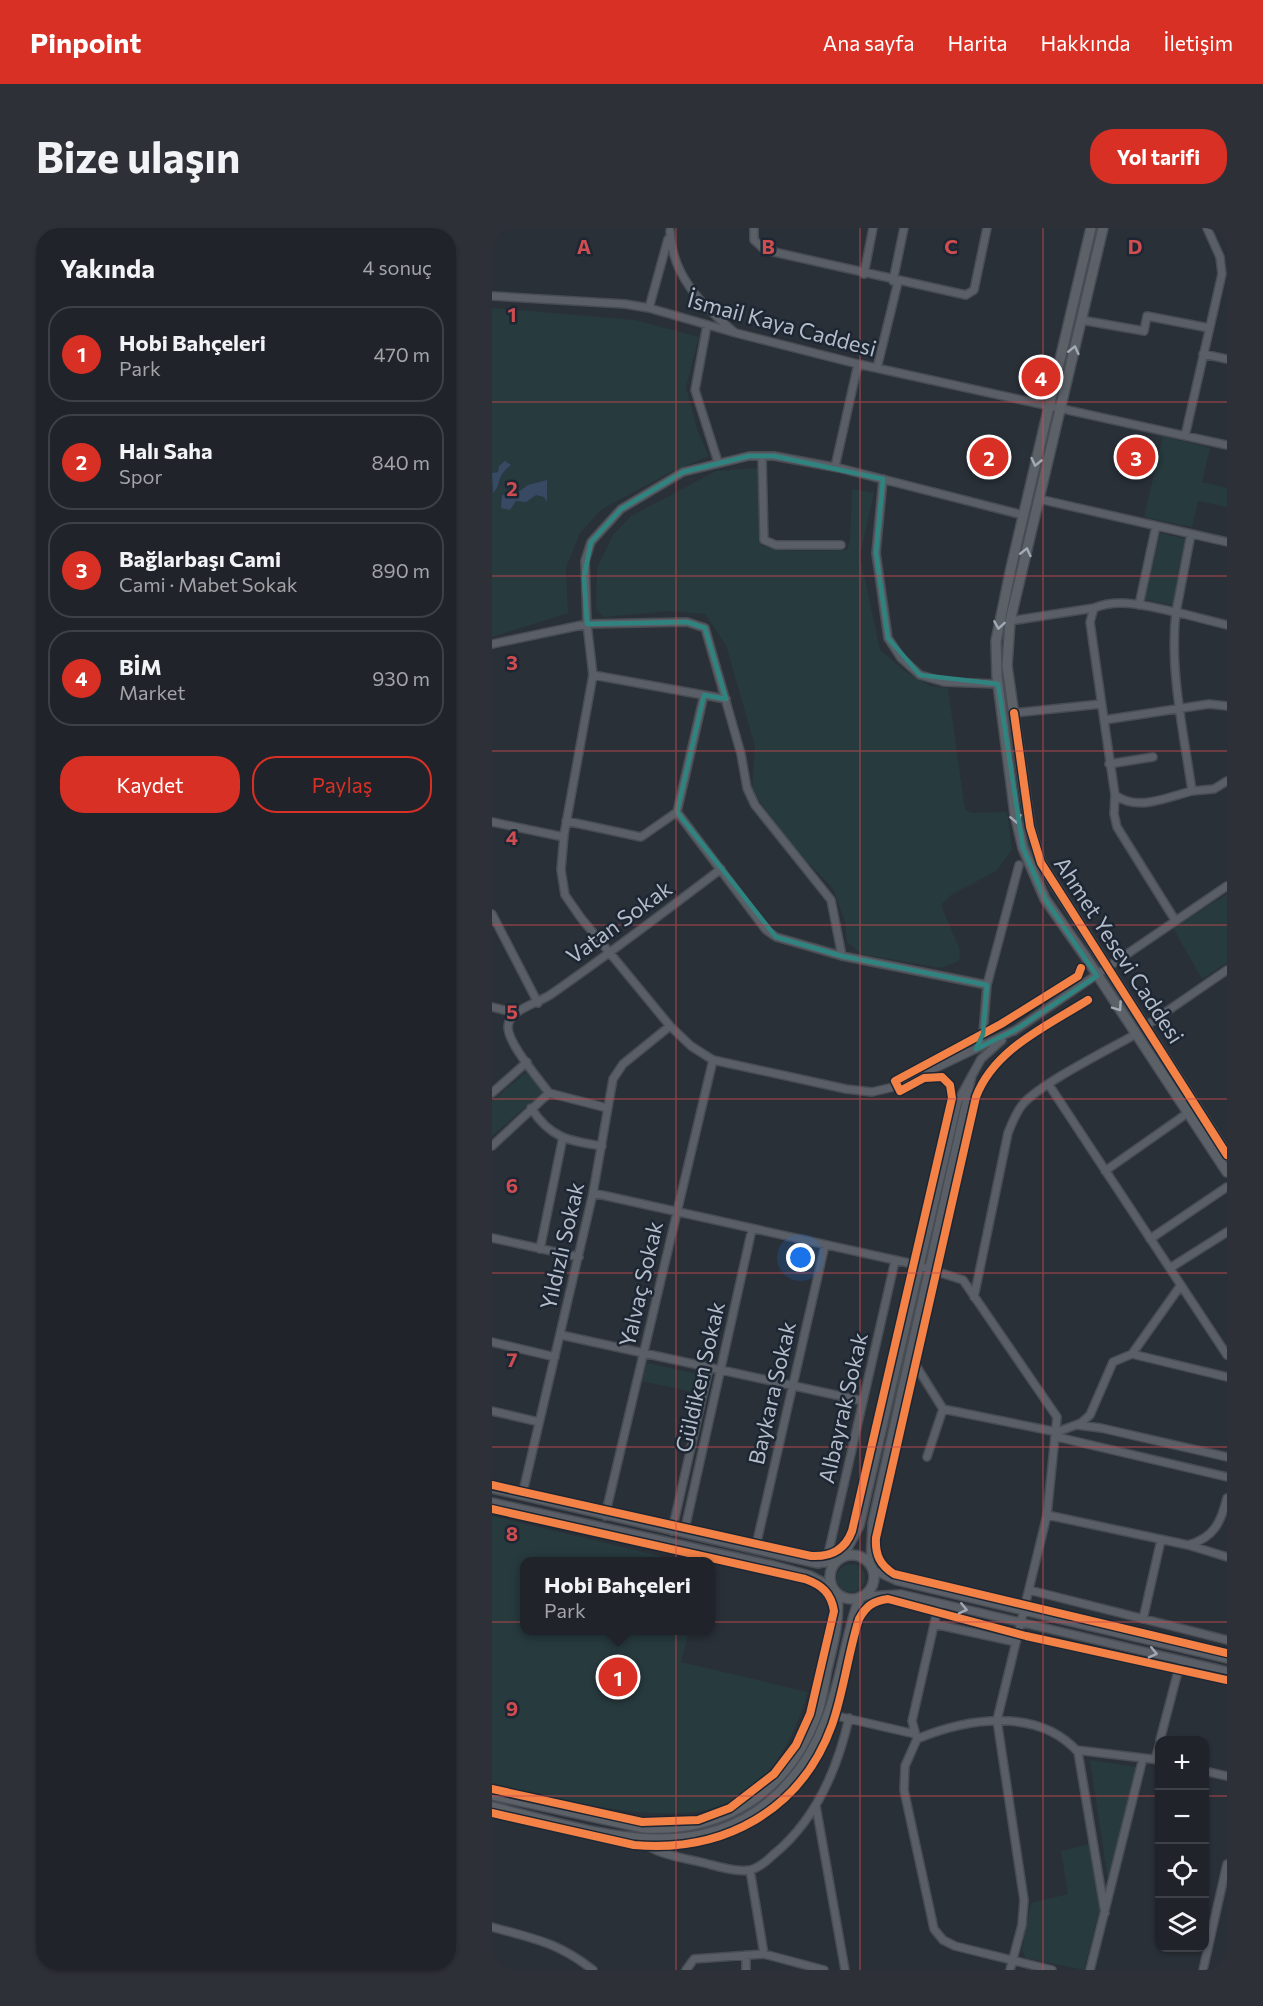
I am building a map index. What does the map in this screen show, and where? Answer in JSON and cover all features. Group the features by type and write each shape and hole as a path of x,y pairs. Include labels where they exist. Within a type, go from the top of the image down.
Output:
{"main road":[{"name":"Ahmet Yesevi Caddesi","path":"1091,228 1023,515 996,641 998,684 1015,814 1023,849 1045,899 1227,1172"},
{"name":"Ahmet Yesevi Caddesi","path":"1103,228 1011,621 1008,666 1014,714 1030,827 1041,863 1147,1025 1227,1155"},
{"path":"492,1795 644,1828 669,1829 720,1819 742,1808 769,1788 786,1770 806,1740 818,1712 839,1613 831,1573 841,1558 858,1556 872,1567 873,1584 862,1597 847,1633 828,1714 815,1747 796,1775 760,1810 712,1834 686,1840 637,1839 492,1807"},
{"path":"835,1590 850,1599 862,1597"}],"street":[{"path":"754,228 754,240 765,250 966,295 974,290 987,228"},
{"path":"864,274 873,228"},
{"path":"877,368 896,281 904,228"},
{"path":"1185,436 1225,268 1207,228"},
{"path":"649,308 670,230"},
{"path":"670,230 676,265 689,287 707,309 736,333"},
{"name":"İsmail Kaya Caddesi","path":"492,296 625,304 649,308 858,364 1227,445"},
{"path":"1081,320 1144,331 1148,316 1209,328"},
{"path":"707,325 695,390 718,462"},
{"path":"1203,354 1227,359"},
{"path":"835,467 858,364"},
{"path":"762,456 764,540 776,545 842,545"},
{"path":"1015,1030 898,1086 872,1092 846,1089 713,1060 690,1046 670,1026 609,954 565,895 561,870 566,821 593,675 587,624 585,561 591,542 621,509 683,472 718,462 762,456 835,467 1023,515"},
{"path":"883,479 876,553 888,638 901,658 920,675 944,682 998,684"},
{"path":"1039,499 1227,542"},
{"path":"1139,605 1156,526"},
{"path":"1191,534 1174,631 1180,710 1192,791"},
{"path":"1011,621 1094,608 1107,603 1139,605 1227,625"},
{"path":"1094,608 1090,622 1115,795 1114,814 1117,827 1175,920"},
{"path":"492,644 587,624 687,622 705,628 726,699 747,788 755,805 831,900 842,956"},
{"path":"593,675 726,699"},
{"path":"566,821 641,837 677,812 704,695"},
{"path":"1014,714 1101,704"},
{"path":"1104,720 1209,704 1227,706"},
{"path":"1109,764 1152,757"},
{"path":"1115,795 1137,805 1192,791 1214,789 1227,781"},
{"path":"677,812 766,930 776,937 842,956 987,985"},
{"path":"492,822 564,837"},
{"path":"976,1049 983,1034 987,985 1019,865"},
{"name":"Vatan Sokak","path":"516,1012 538,1003 609,954 721,869"},
{"path":"492,1489 818,1564 841,1558 860,1526 958,1101 973,1073 986,1054 1015,1030 1227,886"},
{"path":"492,914 538,1003"},
{"path":"1147,1025 1227,970"},
{"path":"492,1008 516,1012 508,1028 514,1043 549,1093 607,1108"},
{"name":"Yıldızlı Sokak","path":"522,1496 579,1257 602,1146 607,1108 617,1071 670,1026"},
{"path":"974,1297 1008,1133 1017,1111 1025,1101 1049,1085 1136,1034"},
{"name":"Yalvaç Sokak","path":"605,1516 713,1060"},
{"path":"492,1093 527,1062"},
{"path":"973,1073 968,1104 871,1530 872,1567 897,1581 1227,1659"},
{"path":"1049,1085 1227,1355"},
{"path":"492,1146 549,1093"},
{"path":"531,1108 542,1125 563,1137 602,1146"},
{"path":"1105,1171 1189,1112"},
{"path":"540,1249 563,1137"},
{"path":"1150,1239 1227,1187"},
{"path":"593,1193 930,1268 963,1280 1057,1417 1047,1515 997,1720 1024,1900 1022,1925 1010,1970"},
{"name":"Güldiken Sokak","path":"684,1533 752,1229"},
{"path":"1170,1268 1227,1232"},
{"path":"492,1238 579,1257"},
{"name":"Baykara Sokak","path":"754,1550 825,1245"},
{"name":"Albayrak Sokak","path":"826,1563 895,1261"},
{"path":"1057,1434 1090,1415 1113,1362 1132,1354 1181,1285"},
{"path":"561,1335 863,1401"},
{"path":"492,1341 555,1357"},
{"path":"1132,1354 1227,1377"},
{"path":"910,1356 943,1409 1057,1434 1227,1477"},
{"path":"672,1531 709,1368"},
{"path":"927,1457 943,1409"},
{"path":"492,1411 539,1422"},
{"path":"1075,1425 1101,1428 1227,1457"},
{"path":"1188,1545 1201,1542 1219,1525 1227,1498"},
{"path":"492,1502 773,1565 810,1575 835,1590"},
{"path":"1047,1515 1188,1545 1227,1557"},
{"path":"1143,1619 1161,1540"},
{"path":"1029,1590 1227,1640"},
{"path":"862,1597 894,1593 1227,1671"},
{"path":"939,1603 912,1721 916,1737 905,1766 904,1790 934,1929 943,1940 955,1946 1052,1970"},
{"path":"934,1624 1017,1642"},
{"path":"1162,1736 1181,1660"},
{"path":"828,1714 916,1737 940,1730 997,1720 1043,1728 1065,1737 1076,1750 1088,1802 1105,1913"},
{"path":"637,1839 655,1852 750,1870 763,1864 795,1837 816,1806 842,1749 849,1718"},
{"path":"1076,1750 1155,1760"},
{"path":"1090,1970 1143,1758"},
{"path":"1209,1772 1227,1776"},
{"path":"816,1806 846,1970"},
{"path":"1203,1970 1227,1864"},
{"path":"750,1870 764,1954"},
{"path":"492,1927 549,1942 568,1951 593,1970"},
{"path":"686,1970 694,1959 764,1954 823,1970"},
{"path":"746,1955 746,1970"}],"highlighted area":[{"path":"749,456 774,456 883,479 876,553 888,638 920,675 998,684 1023,848 1045,899 1097,976 1015,1030 976,1049 983,1034 987,985 842,956 776,937 677,812 704,695 726,699 705,628 687,622 587,624 584,577 591,542 621,509 683,472"}],"green space":[{"path":"492,308 635,320 699,337 686,387 698,432 709,456 669,473 602,509 580,533 566,568 568,613 492,637"},
{"path":"982,433 1005,438 995,481 972,475"},
{"path":"1163,436 1210,448 1202,482 1227,488 1227,507 1198,501 1192,527 1144,517"},
{"path":"758,468 761,546 796,551 847,550 850,541 852,489 874,493 860,556 880,650 906,672 930,686 948,688 965,810 973,813 1007,812 1012,849 996,871 951,895 941,905 960,950 959,961 941,968 861,954 847,942 845,922 833,888 789,843 752,790 755,746 726,645 705,614 667,611 604,617 596,609 597,568 613,535 631,516 716,471"},
{"path":"1160,533 1186,539 1174,605 1145,600"},
{"path":"1227,894 1227,963 1202,979 1173,928"},
{"path":"530,1069 545,1090 492,1136 492,1101"},
{"path":"647,1363 702,1375 698,1393 642,1381"},
{"path":"492,1516 664,1557 520,1557 520,1635 688,1635 681,1662 808,1692 797,1724 771,1769 746,1793 731,1802 707,1810 646,1813 613,1809 547,1797 492,1783"},
{"path":"851,1564 861,1568 865,1578 861,1588 851,1592 841,1588 837,1578 841,1568"},
{"path":"1090,1760 1137,1767 1109,1886"},
{"path":"1091,1844 1101,1904 1084,1970 1026,1958 1022,1950 1031,1903 1068,1894 1061,1851"}],"water":[{"path":"505,461 511,465 503,473 493,493 492,473 498,472 499,466"},
{"path":"547,480 547,502 544,497 536,495 526,502 516,501 510,510 501,508 502,495 517,493 528,485"}],"cycle path":[{"path":"1014,713 1030,827 1041,863 1227,1155"},
{"path":"492,1485 811,1556 831,1554 841,1548 852,1531 952,1098 950,1085 942,1077 924,1078 900,1091 895,1081 1001,1024 1078,976 1081,968"},
{"path":"1088,1000 1039,1029 1009,1052 995,1065 984,1080 976,1097 876,1538 876,1550 879,1559 894,1574 1227,1653"},
{"path":"492,1509 707,1557"},
{"path":"492,1789 642,1822 698,1820 730,1808 774,1774 796,1745 810,1714 834,1611 831,1599 825,1590 805,1579 715,1559"},
{"path":"492,1813 634,1845 667,1846 698,1842 728,1833 755,1820 779,1803 800,1781 818,1755 836,1712 859,1619 870,1605 888,1599 1026,1636 1227,1680"}],"place":[{"name":"BİM","path":"1041,377"},
{"name":"Halı Saha","path":"989,457"},
{"name":"Bağlarbaşı Cami","path":"1136,457"},
{"name":"Hobi Bahçeleri","path":"618,1677"}]}
